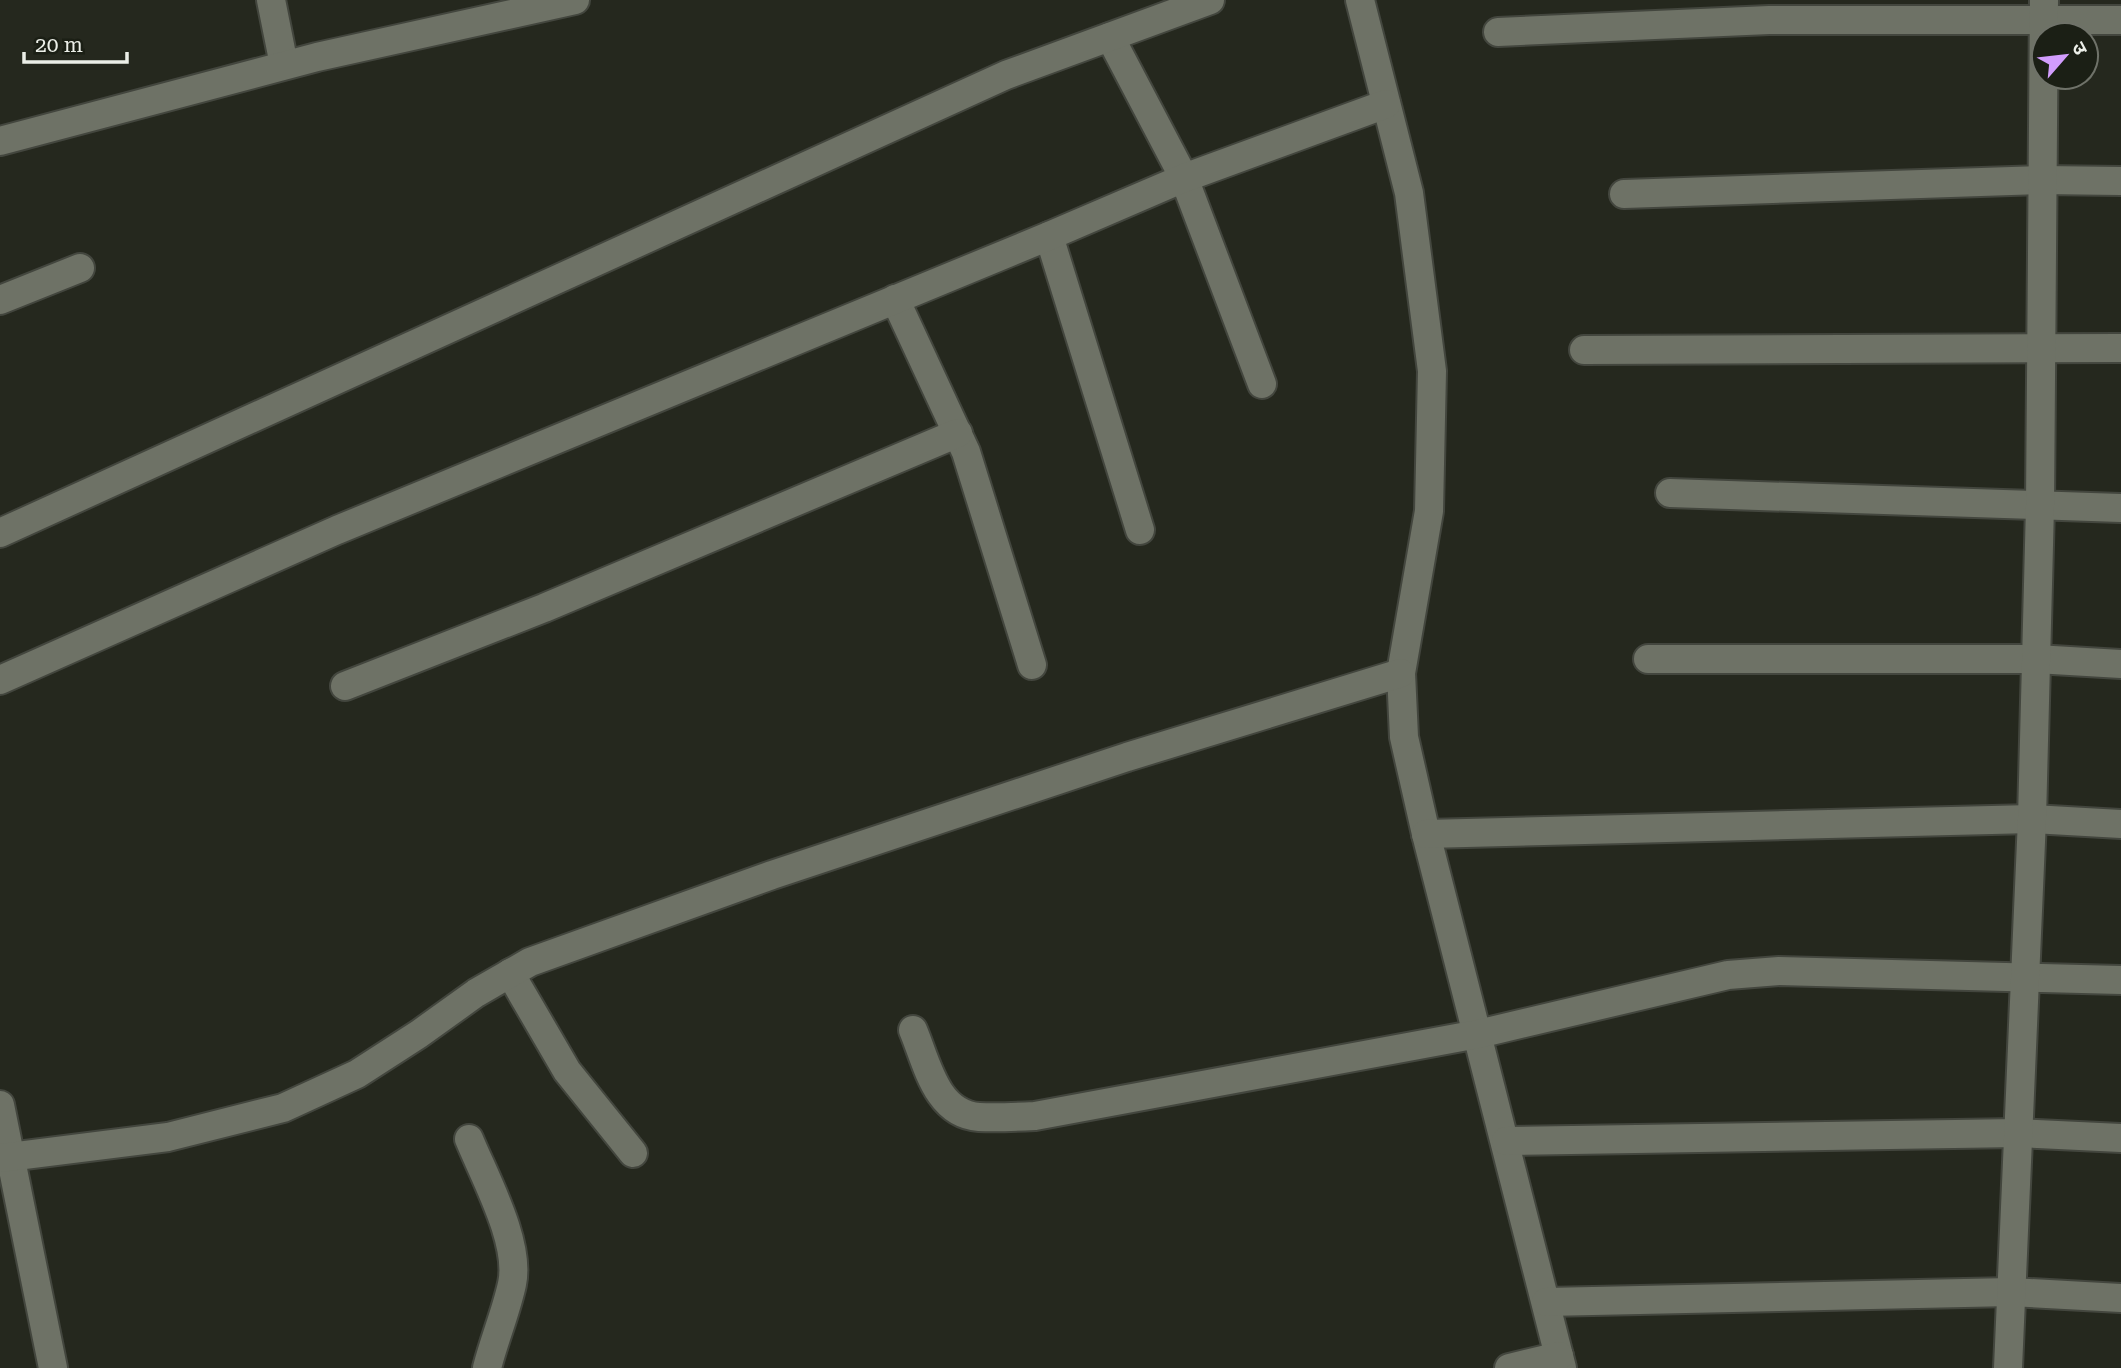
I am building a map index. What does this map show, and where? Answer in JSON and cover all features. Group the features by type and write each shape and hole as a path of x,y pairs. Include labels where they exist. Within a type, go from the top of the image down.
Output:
{"street":[{"path":"271,0 284,65"},
{"path":"0,141 284,65 463,12 575,0"},
{"path":"0,533 1006,75 1210,0"},
{"path":"1360,0 1409,192 1432,371 1429,511 1401,673 1404,737 1426,834 1561,1362 1509,1368"},
{"path":"1498,32 2043,10 2121,20"},
{"path":"2008,1368 2032,819 2040,506 2043,10"},
{"path":"1110,37 1184,178 1262,384"},
{"path":"0,680 337,530 1184,178 1386,104"},
{"path":"1624,194 2042,180 2121,181"},
{"path":"1049,236 1140,530"},
{"path":"0,300 80,268"},
{"path":"895,299 966,452 1032,665"},
{"path":"1584,350 2121,348"},
{"path":"345,686 544,608 958,433"},
{"path":"1670,493 2121,508"},
{"path":"1648,659 2036,659 2121,664"},
{"path":"5,1157 168,1137 283,1108 357,1074 476,993 530,961 772,875 1127,757 1401,673"},
{"path":"1426,834 2032,819 2121,824"},
{"path":"913,1030 939,1094 954,1110 976,1117 1035,1116 1478,1034 1728,975 1779,971 2121,980"},
{"path":"510,973 566,1071 633,1153"},
{"path":"0,1105 5,1157 53,1368"},
{"path":"1506,1141 2018,1133 2121,1138"},
{"path":"469,1139 510,1237 514,1262 513,1283 487,1368"},
{"path":"1546,1302 2011,1292 2121,1298"}]}
